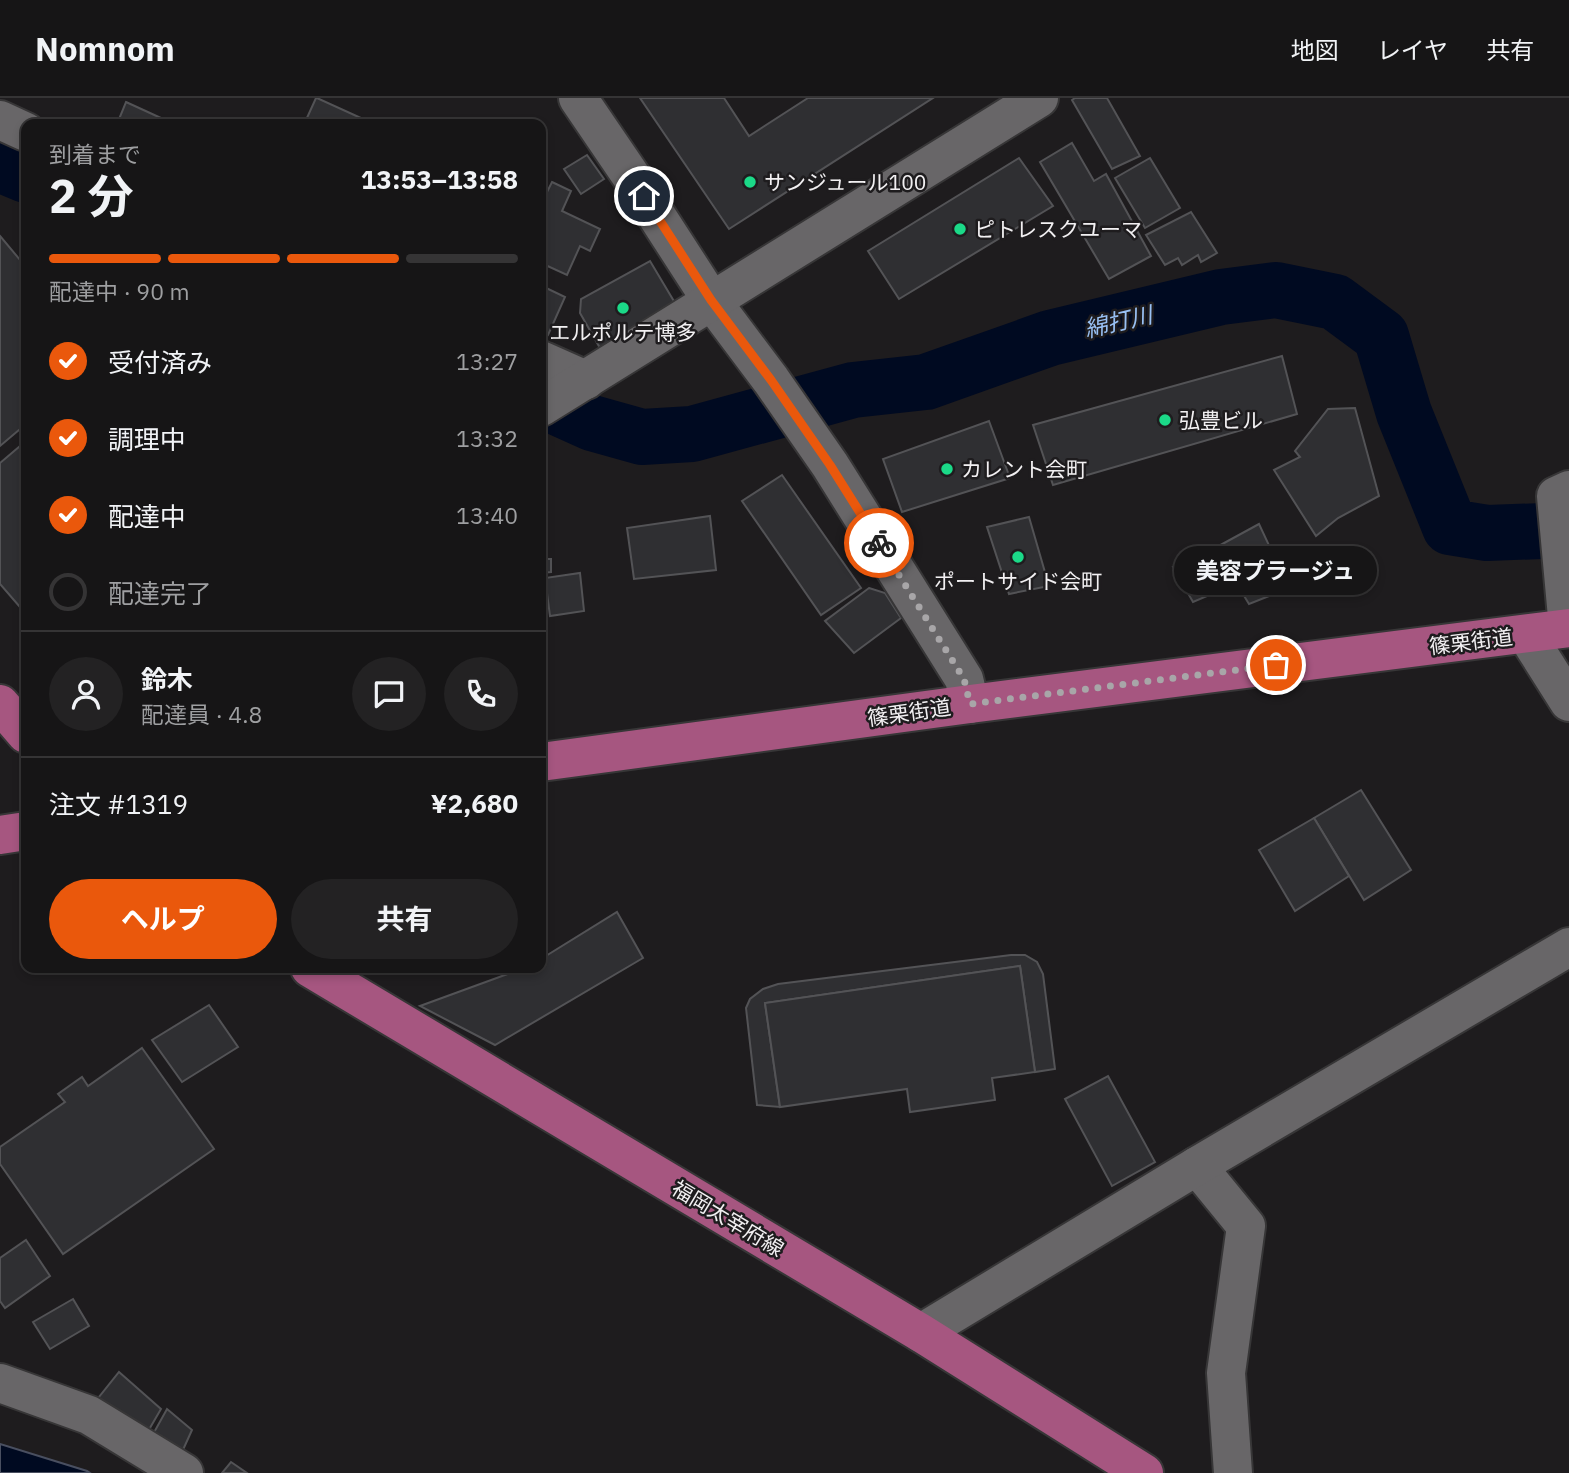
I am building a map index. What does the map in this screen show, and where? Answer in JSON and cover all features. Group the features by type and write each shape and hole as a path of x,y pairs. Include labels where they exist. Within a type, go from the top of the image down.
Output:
{"main road":[{"name":"篠栗街道","path":"546,761 1568,628"},
{"path":"0,704 21,728"},
{"path":"0,835 21,832"},
{"name":"福岡太宰府線","path":"318,973 921,1333 1144,1473"}],"street":[{"path":"579,98 711,300 830,465 964,679 970,704"},
{"path":"546,368 562,394 1038,98"},
{"path":"0,120 21,130"},
{"path":"1568,628 1556,496 1569,490"},
{"path":"1526,634 1569,702"},
{"path":"921,1333 1197,1166 1569,947"},
{"path":"1197,1166 1246,1226 1226,1373 1233,1473"},
{"path":"2,1380 89,1415 184,1473"}],"water":[{"path":"0,1444 87,1471 90,1473 0,1473"}],"building":[{"path":"316,98 363,119 306,119"},
{"name":"サンジュール100","path":"640,98 724,98 749,136 808,98 933,98 729,229"},
{"path":"1107,98 1140,156 1112,169 1072,100"},
{"path":"126,102 163,119 119,119"},
{"path":"1072,143 1094,181 1106,174 1151,256 1109,279 1040,162"},
{"path":"587,155 604,179 581,194 564,169"},
{"name":"ピトレスクユーマ","path":"1019,158 1053,206 899,299 868,251"},
{"path":"1150,158 1180,208 1145,228 1115,178"},
{"path":"552,182 571,191 562,211 600,229 590,251 580,246 567,275 546,265 546,194"},
{"path":"1191,212 1217,253 1201,262 1198,255 1182,265 1178,258 1165,265 1146,235"},
{"path":"0,236 21,261 21,428 0,446"},
{"name":"エルポルテ博多","path":"650,261 675,303 600,348 580,313 581,299"},
{"path":"546,288 565,297 548,335 546,334"},
{"name":"弘豊ビル","path":"1282,356 1297,414 1053,485 1033,425"},
{"path":"1355,408 1379,496 1338,518 1316,536 1274,470 1300,457 1295,451 1328,409"},
{"name":"カレント会町","path":"989,421 1010,478 902,512 883,459"},
{"path":"21,445 21,608 0,584 0,463"},
{"path":"782,475 861,588 821,615 742,501"},
{"path":"710,516 716,570 634,579 627,528"},
{"name":"ポートサイド会町","path":"1029,517 1049,586 1009,594 987,527"},
{"path":"1259,524 1289,588 1249,604 1215,548"},
{"path":"1208,551 1226,588 1193,602 1173,567"},
{"path":"546,559 551,559 551,572 546,572"},
{"path":"580,573 584,611 550,616 546,578"},
{"path":"869,588 885,593 901,618 854,653 825,621"},
{"path":"1361,790 1411,870 1364,900 1314,818"},
{"path":"1314,818 1349,876 1295,911 1259,850"},
{"path":"617,912 643,958 495,1045 420,1006 510,973 546,973 546,956"},
{"path":"1025,955 1037,962 1043,974 1055,1069 1035,1072 1020,966 765,1003 780,1107 757,1105 746,1008 750,999 763,989 778,984"},
{"path":"1020,966 1035,1072 992,1078 995,1100 910,1112 907,1089 780,1107 765,1003"},
{"path":"209,1005 238,1047 182,1082 152,1040"},
{"path":"142,1048 214,1149 63,1254 0,1164 0,1147 65,1102 58,1094 82,1077 88,1086"},
{"path":"1108,1076 1155,1162 1112,1186 1065,1099"},
{"path":"26,1240 50,1276 5,1308 0,1301 0,1258"},
{"path":"73,1299 89,1326 50,1349 33,1322"},
{"path":"119,1372 161,1409 147,1433 95,1402"},
{"path":"167,1409 192,1430 182,1452 152,1436"},
{"path":"231,1462 247,1473 222,1473"}],"waterway":[{"name":"綿打川","path":"0,164 21,173"},
{"name":"綿打川","path":"546,402 592,423 642,437 692,434 853,390 926,382 1050,338 1221,297 1276,290 1335,302 1381,336 1404,413 1450,527 1487,533 1569,530"}],"way so far":[{"path":"879,543 964,679 970,704 1276,665"}],"place":[{"name":"サンジュール100","path":"750,182"},
{"name":"ピトレスクユーマ","path":"960,229"},
{"name":"エルポルテ博多","path":"623,308"},
{"name":"弘豊ビル","path":"1165,420"},
{"name":"カレント会町","path":"947,469"},
{"name":"ポートサイド会町","path":"1018,557"},
{"name":"美容プラージュ","path":"1276,665"}],"route":[{"path":"644,196 711,300 830,465 879,543"}]}
